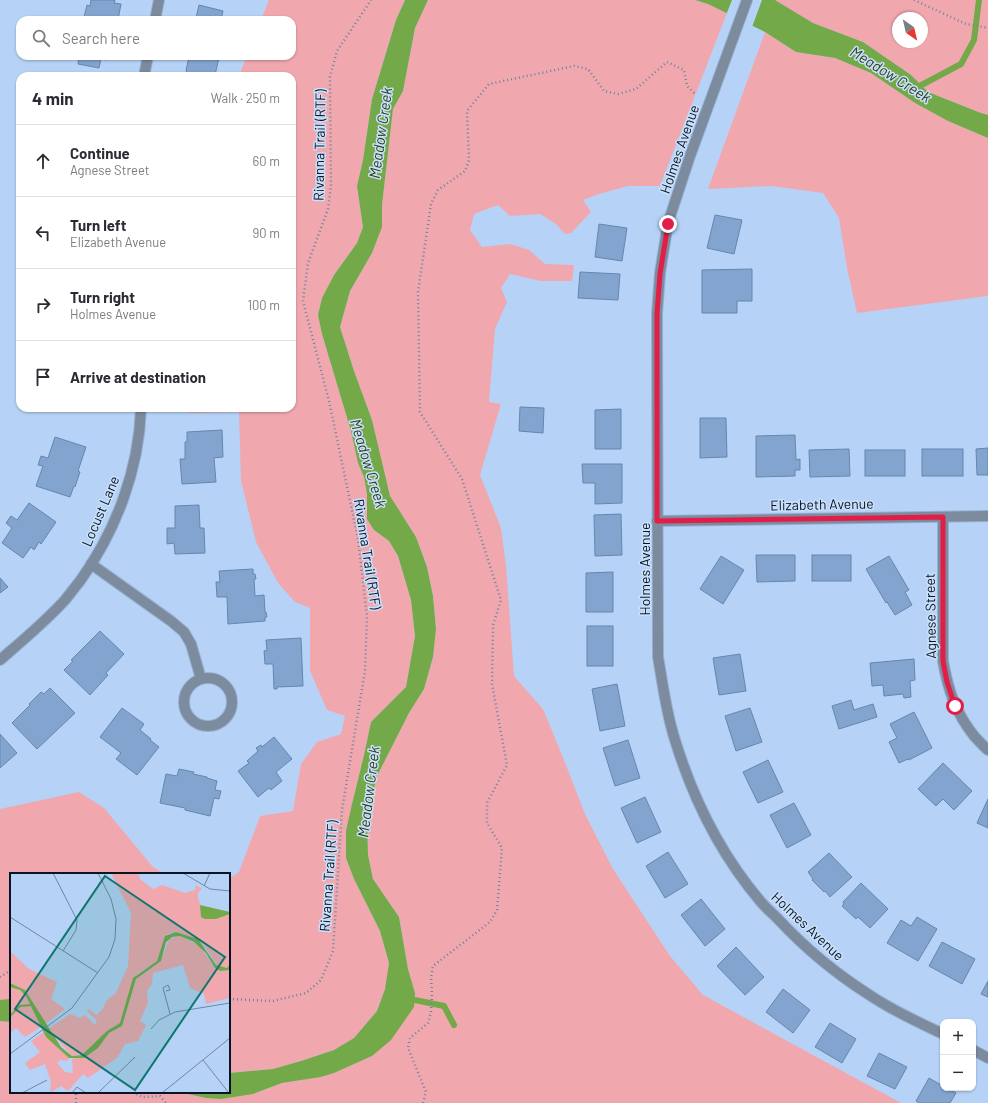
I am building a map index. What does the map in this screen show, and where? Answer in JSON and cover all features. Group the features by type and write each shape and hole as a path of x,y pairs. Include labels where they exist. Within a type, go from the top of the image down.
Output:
{"street":[{"path":"156,16 159,0"},
{"name":"Holmes Avenue","path":"747,0 690,156 668,224 660,274 657,314 658,657 665,703 674,739 690,783 709,825 733,865 761,902 797,939 836,972 869,995 940,1033"},
{"path":"145,72 147,60"},
{"name":"Locust Lane","path":"0,660 51,616 66,599 91,564 108,534 126,491 136,454 141,412"},
{"name":"Elizabeth Avenue","path":"657,521 988,516"},
{"name":"Agnese Street","path":"943,517 943,661 947,682 955,706 968,729 988,750"},
{"path":"91,564 171,621 184,632 191,644 201,679"},
{"path":"210,678 218,680 224,684 232,699 228,715 222,721 215,724 199,724 189,716 184,704 188,689 201,679 210,678"},
{"path":"976,1052 988,1058"}],"path":[{"name":"Rivanna Trail (RTF)","path":"230,999 273,1001 306,993 321,980 333,951 342,810 365,671 368,617 358,539 329,401 303,300 308,263 328,209 331,186 330,76 337,52 371,0"},
{"path":"914,0 966,24 988,28"},
{"path":"423,1103 426,1092 408,1048 410,1038 428,1023 431,1012 431,978 433,966 490,922 497,910 502,848 487,823 487,803 507,766 492,684 493,625 501,600 462,479 420,412 418,292 431,204 438,190 465,171 469,160 467,111 489,84 574,66 588,69 604,91 618,94 636,89 667,62 684,70 687,86 698,97"},
{"path":"0,976 10,971"},
{"path":"76,1103 77,1093"},
{"path":"135,1093 142,1097 160,1096 166,1103"}],"shaded area":[{"path":"269,0 405,0 396,20 372,99 363,160 357,186 363,227 357,243 334,275 322,298 318,315 322,334 351,431 358,463 364,477 374,530 389,541 398,556 411,600 415,636 406,687 371,722 352,804 346,858 354,879 380,931 389,963 385,989 377,1011 354,1038 334,1050 273,1069 230,1073 230,878 239,872 260,816 293,811 301,764 317,742 341,734 345,716 327,710 310,671 310,608 295,602 278,583 256,542 241,481 239,412 296,412 296,72 241,72 245,60 296,60 296,16 263,16"},
{"path":"428,0 694,0 708,4 727,13 660,186 628,186 583,200 591,212 571,233 565,234 556,224 540,214 510,216 498,205 474,214 470,230 482,247 511,244 529,250 545,264 574,265 572,281 541,281 510,274 501,288 507,302 495,329 489,402 501,404 480,475 501,528 506,566 514,676 543,709 585,814 613,869 670,956 703,995 901,1103 0,1103 0,1021 10,1022 10,1093 184,1093 206,1098 253,1094 282,1083 321,1077 334,1073 372,1056 415,993 408,969 399,917 373,879 368,855 367,818 377,776 409,713 424,689 433,657 436,629 433,596 427,567 416,537 390,497 372,420 340,327 350,291 372,253 382,227 382,205 393,109 403,91 415,28"},
{"path":"775,0 988,0 988,115 928,92 911,75 863,42 813,23"},
{"path":"765,32 796,52 835,58 871,73 915,103 948,121 988,138 988,296 857,313 847,268 839,218 823,193 771,186 708,189"},
{"path":"188,412 239,412 188,413"},
{"path":"79,792 104,808 153,867 163,873 10,873 10,1000 0,1000 0,809"}],"water":[{"name":"Meadow Creek","path":"405,0 428,0 415,28 403,91 393,109 382,205 382,227 372,253 350,291 340,327 372,420 390,496 416,537 427,567 433,596 436,629 433,657 424,689 409,713 377,776 367,818 368,855 373,879 399,917 408,969 415,993 414,1007 391,1040 372,1056 334,1073 321,1077 282,1083 253,1094 221,1099 206,1098 184,1093 230,1093 230,1073 273,1069 334,1050 354,1038 377,1011 385,989 389,963 380,931 354,879 346,858 346,831 371,722 406,687 415,636 411,600 398,556 389,541 374,530 367,519 367,494 364,477 358,463 351,431 322,334 318,315 322,298 334,275 357,243 363,227 357,186 363,160 372,99 396,20"},
{"name":"Meadow Creek","path":"695,0 775,0 813,23 863,42 911,75 928,92 988,115 988,138 948,121 915,103 871,73 835,58 796,52 765,32 708,4"},
{"path":"0,1000 10,1000 10,1022 0,1021"}],"pier":[{"path":"732,0 762,0 752,27 726,15"}],"building":[{"path":"91,0 115,0 114,3 121,4 119,16 84,16 87,5 90,6"},
{"path":"199,5 223,11 222,16 196,16"},
{"path":"78,60 101,60 99,68 78,64"},
{"path":"188,60 219,60 216,72 186,71"},
{"path":"715,215 742,220 734,254 707,248"},
{"path":"599,224 627,228 622,261 595,257"},
{"path":"752,269 752,301 737,301 737,313 702,313 702,270"},
{"path":"580,272 620,274 618,300 578,298"},
{"path":"520,407 544,408 543,433 519,431"},
{"path":"621,409 621,449 595,449 595,410"},
{"path":"700,418 726,418 727,457 700,458"},
{"path":"222,430 223,457 214,458 216,482 182,484 180,459 185,459 185,442 187,442 187,432"},
{"path":"795,435 796,460 800,459 800,470 795,470 795,476 756,477 756,436"},
{"path":"55,437 86,447 78,471 80,472 70,497 36,486 43,466 38,465 41,456 48,458"},
{"path":"988,448 988,475 977,475 976,449"},
{"path":"849,449 850,476 810,477 809,450"},
{"path":"922,449 963,449 963,476 922,476"},
{"path":"865,450 905,450 905,476 865,476"},
{"path":"582,464 622,464 622,503 595,504 595,483 583,483"},
{"path":"29,503 56,522 41,544 39,542 34,550 31,547 23,558 2,543 12,528 6,523 11,516 17,520"},
{"path":"199,505 200,528 204,528 205,553 175,554 174,543 167,544 167,528 175,528 175,506"},
{"path":"621,514 622,555 595,556 594,515"},
{"path":"756,555 795,555 795,581 757,582"},
{"path":"812,555 851,555 851,581 812,581"},
{"path":"721,556 744,570 723,604 700,589"},
{"path":"889,556 909,590 905,592 912,605 895,615 887,602 886,603 866,569"},
{"path":"253,569 253,574 255,574 256,579 254,579 255,596 264,595 265,612 267,617 265,617 265,621 228,624 227,597 217,597 216,582 220,582 219,571"},
{"path":"613,572 613,612 586,612 586,573"},
{"path":"0,578 8,587 0,593"},
{"path":"587,626 613,626 613,666 587,666"},
{"path":"100,631 124,654 106,673 108,675 90,695 64,670 73,661 71,660"},
{"path":"301,638 303,686 277,687 277,689 274,689 273,664 265,664 264,651 267,650 266,640"},
{"path":"740,654 746,691 719,695 713,658"},
{"path":"914,659 915,680 910,681 911,697 904,698 903,694 884,696 883,685 872,686 870,663"},
{"path":"617,684 625,726 600,731 592,689"},
{"path":"50,688 75,713 37,749 12,723 41,692 44,694"},
{"path":"851,700 854,710 873,704 877,717 839,729 832,706"},
{"path":"122,708 144,724 140,730 159,747 137,775 116,759 121,753 100,737"},
{"path":"750,708 762,742 736,751 725,716"},
{"path":"914,712 932,748 909,760 908,759 899,763 889,742 897,738 890,724"},
{"path":"0,734 17,753 0,768"},
{"path":"274,737 292,759 276,772 282,781 271,790 269,788 258,797 238,771 249,763 247,761 258,751 256,748 261,745 262,747"},
{"path":"628,740 640,778 615,786 603,748"},
{"path":"768,760 783,792 758,803 743,772"},
{"path":"943,763 972,791 954,810 943,799 936,806 918,789"},
{"path":"179,769 194,772 193,774 217,781 215,790 221,791 219,799 214,798 210,816 185,810 185,808 160,803 166,774 177,776"},
{"path":"645,797 661,832 637,843 621,808"},
{"path":"988,799 988,828 977,823"},
{"path":"794,803 811,835 787,848 770,815"},
{"path":"668,852 688,884 665,898 646,866"},
{"path":"829,853 852,877 830,897 812,880 813,879 808,872"},
{"path":"861,883 888,909 870,928 858,917 856,919 842,906 844,904 843,902"},
{"path":"701,899 725,929 705,946 681,915"},
{"path":"917,917 937,929 918,961 887,943 901,920 911,926"},
{"path":"942,942 975,959 962,984 929,966"},
{"path":"736,947 764,977 745,995 717,966"},
{"path":"988,981 988,997 981,994"},
{"path":"783,989 810,1010 793,1033 766,1012"},
{"path":"830,1023 856,1039 842,1063 815,1047"},
{"path":"879,1053 907,1067 895,1089 867,1076"},
{"path":"929,1078 940,1084 940,1091 952,1091 956,1093 950,1103 919,1103 916,1101"}],"waterway":[{"name":"Meadow Creek","path":"914,89 961,64 974,40 979,0"},
{"path":"415,1000 444,1006 454,1025"}],"route":[{"path":"668,224 660,274 657,314 657,521 943,517 943,661 947,682 955,706"}]}
